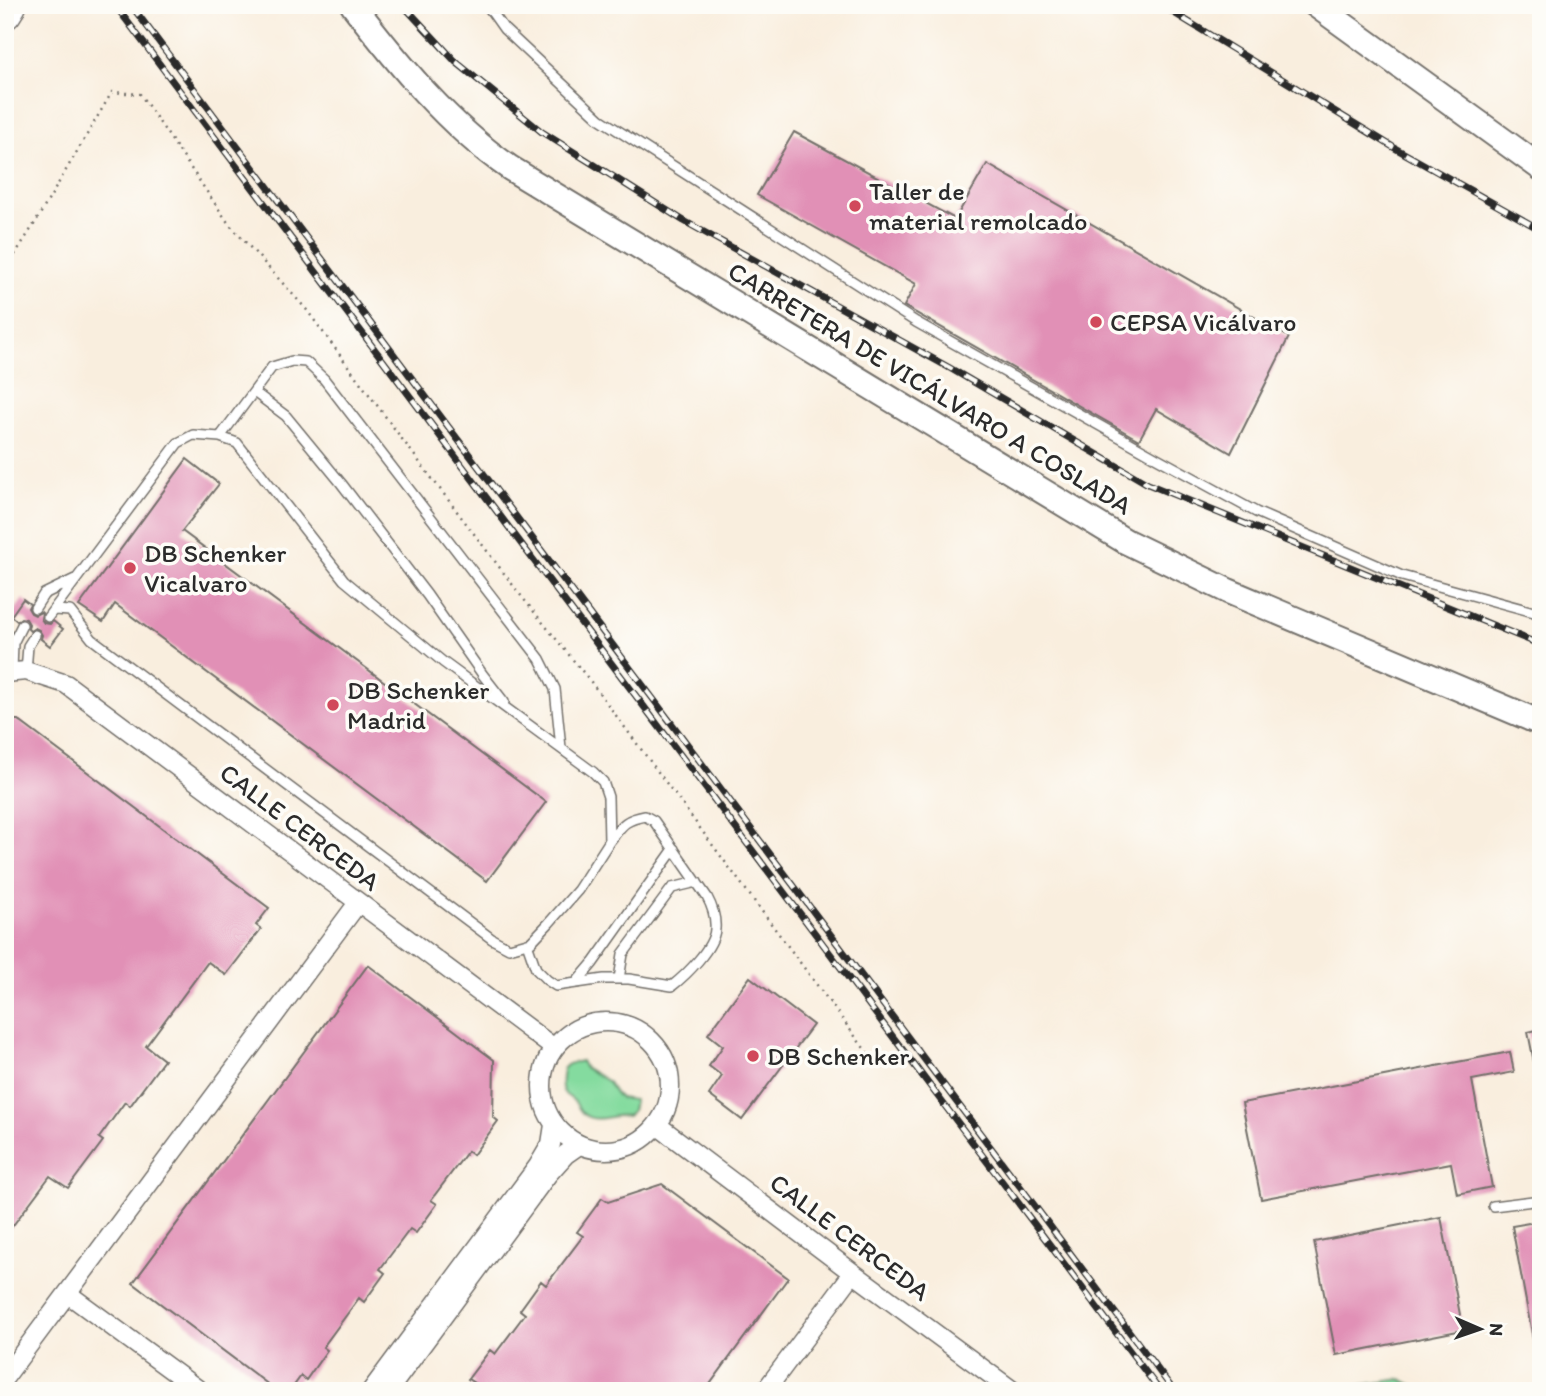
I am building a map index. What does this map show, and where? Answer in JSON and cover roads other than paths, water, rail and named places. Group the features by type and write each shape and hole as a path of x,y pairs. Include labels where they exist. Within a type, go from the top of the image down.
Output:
{"highway":[{"path":"5,13 9,5"}],"street":[{"name":"CARRETERA DE VICÁLVARO A COSLADA","path":"353,5 398,63 433,102 485,151 510,169 1125,541 1227,591 1541,723"},
{"path":"1316,5 1340,13 1541,168"},
{"name":"CALLE CERCEDA","path":"14,672 66,684 554,1048"},
{"path":"5,1377 358,903"},
{"path":"600,1022 626,1026 649,1039 658,1049 668,1074 668,1101 657,1125 641,1140 621,1149 600,1150 570,1140 554,1125 543,1100 543,1073 554,1048 574,1030 600,1022"},
{"path":"371,1391 538,1166 551,1144 554,1125"},
{"name":"CALLE CERCEDA","path":"657,1125 1013,1391"},
{"path":"388,1391 548,1174 566,1154 579,1145"},
{"path":"765,1391 853,1273"},
{"path":"68,1294 200,1391"}],"lane":[{"path":"487,5 504,29 600,118 916,322 1256,512 1402,576 1541,614"},
{"path":"220,437 272,367 292,361 306,362 324,379 540,659 555,689 561,748"},
{"path":"254,392 286,416 334,474 512,711"},
{"path":"527,943 536,969 556,986 619,979 672,986 703,955 714,936 714,910 654,821 645,816 632,818 624,823 608,842 578,890 540,933 531,942 527,943 509,948 492,939 92,639 70,611 51,614 178,443 193,435 220,437 237,443 344,579 443,662 593,772 603,782 609,803 608,842"},
{"path":"35,607 44,594 77,578"},
{"path":"14,672 13,643 22,625"},
{"path":"14,672 36,635"},
{"path":"576,983 674,849"},
{"path":"619,979 623,954 672,888 697,882"},
{"path":"1493,1206 1541,1200"}],"railway":[{"path":"115,5 1160,1391"},
{"path":"131,5 1174,1391"},
{"path":"403,5 456,62 542,132 684,221 948,367 1148,484 1541,645"},
{"path":"1161,5 1393,147 1541,230"}],"place":[{"name":"Taller de material remolcado","path":"855,206"},
{"name":"CEPSA Vicálvaro","path":"1096,322"},
{"name":"DB Schenker Vicalvaro","path":"130,568"},
{"name":"DB Schenker Madrid","path":"333,705"},
{"name":"DB Schenker","path":"753,1056"}]}
